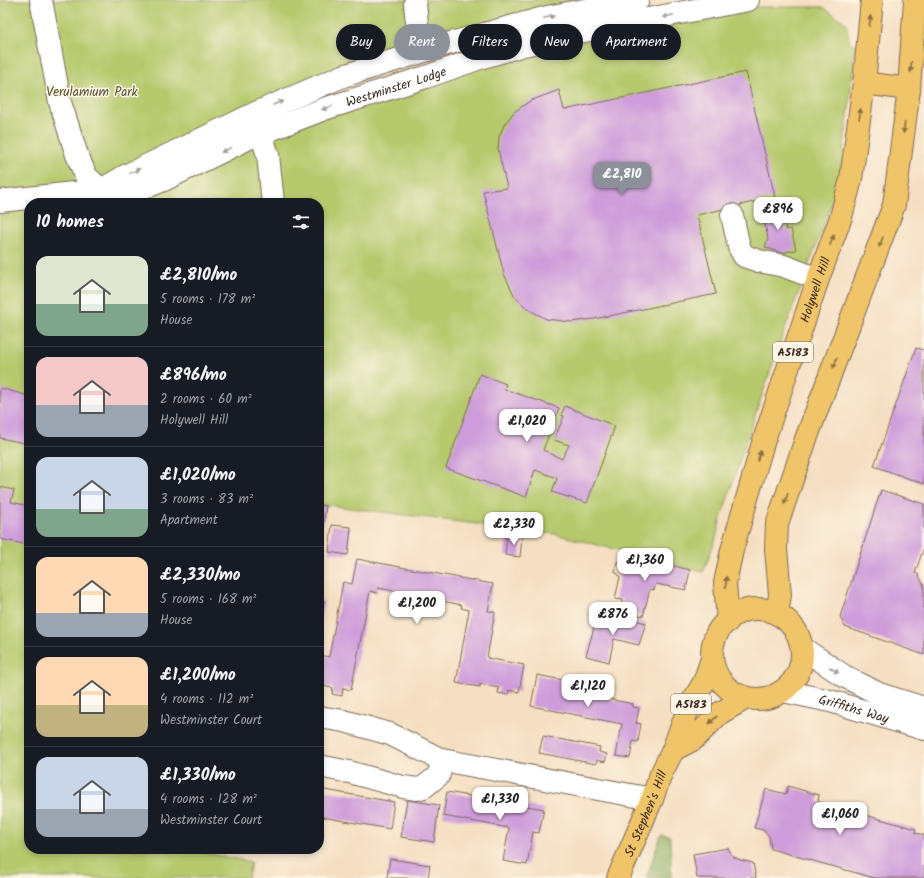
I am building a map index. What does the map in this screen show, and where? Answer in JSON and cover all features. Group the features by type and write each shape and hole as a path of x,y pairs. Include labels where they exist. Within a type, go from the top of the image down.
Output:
{"main road":[{"name":"Holywell Hill","path":"728,621 725,583 732,550 763,442 818,278 841,217 851,179 864,83 872,0"},
{"path":"777,614 780,595 776,549 777,524 806,439 894,205 917,89 915,0"},
{"path":"864,83 917,89"},
{"name":"A5183","path":"750,610 766,610 787,620 792,626 800,640 802,648 801,664 798,673 784,691 769,698 746,698 734,693 719,679 712,659 713,644 716,635 728,621 741,612 750,610"},
{"name":"St Stephen's Hill","path":"618,878 652,799 661,774 673,750 688,709 704,682 712,659"},
{"name":"A5183","path":"673,750 694,738 720,713 746,698"}],"street":[{"path":"41,0 60,102 77,155 86,176 101,190"},
{"name":"Westminster Lodge","path":"450,43 547,17 638,0"},
{"name":"Westminster Lodge","path":"28,198 101,190 118,194 136,191 166,179 249,138 324,109 426,77 480,58 569,34 748,0"},
{"path":"414,3 417,24"},
{"name":"Westminster Lodge","path":"101,190 124,176 258,112 343,76 394,60"},
{"path":"258,112 261,134 268,155 272,198"},
{"name":"Westminster Lodge","path":"0,201 24,198"},
{"path":"732,215 739,247 744,256 759,261 784,266 818,278"},
{"name":"Griffiths Way","path":"802,648 844,676 879,694 924,708"},
{"name":"Griffiths Way","path":"784,691 830,700 924,729"},
{"path":"324,718 344,721 390,734 442,760 652,799"},
{"path":"324,767 349,772 403,787 417,789 424,787 439,775 442,760"}],"green space":[{"name":"Verulamium Park","path":"0,0 638,0 522,26 522,24 458,24 458,41 450,44 450,24 394,24 394,60 410,60 125,176 0,201"},
{"path":"746,7 823,7 846,23 850,44 855,44 850,100 839,184 783,334 721,518 715,541 703,572 555,534 324,505 324,198 24,198 24,854 212,854 251,862 248,878 0,878 0,204 274,134 480,63 494,60 522,60 522,54 530,52 530,60 583,60 583,41 591,40 591,60 681,60 681,24 665,24"},
{"path":"661,835 670,837 672,878 646,878"}],"building":[{"path":"746,72 775,197 697,215 716,294 594,319 571,322 546,319 528,309 515,297 504,274 483,191 507,188 498,149 499,137 504,125 514,112 530,101 559,90 564,110"},
{"path":"781,205 786,230 791,229 796,250 781,253 765,247 768,239 762,209"},
{"path":"916,348 924,350 924,484 874,466"},
{"path":"480,374 506,384 504,389 559,408 543,450 562,459 569,445 554,440 564,416 561,415 565,406 615,426 587,503 552,492 557,478 535,470 526,497 446,468"},
{"path":"0,388 24,395 24,443 0,438"},
{"path":"0,487 14,490 11,502 24,505 24,544 0,539"},
{"path":"881,490 924,504 924,547 915,573 918,574 924,586 924,655 845,627 840,617"},
{"path":"324,506 326,506 324,519"},
{"path":"332,525 351,527 348,555 329,552"},
{"path":"507,535 522,536 520,557 505,555"},
{"path":"633,556 690,570 686,590 656,584 654,590 650,589 643,616 620,611 623,600 615,599 620,577 615,571 617,562 622,558 632,562"},
{"path":"357,559 493,584 488,611 495,612 487,658 524,665 519,692 509,690 508,695 498,693 499,688 480,684 480,687 456,683 469,610 461,608 462,605 442,601 441,608 430,606 431,598 409,594 408,601 398,599 399,592 378,588 377,593 370,591 351,690 343,688 342,696 332,694 333,688 324,686 324,656 329,657 343,582 352,584"},
{"path":"616,615 646,623 639,645 614,639 609,662 586,656 597,617 614,621"},
{"path":"537,675 578,683 576,692 583,694 585,688 595,690 594,696 633,704 632,707 639,708 636,723 641,724 638,742 633,741 630,758 616,756 622,724 531,706"},
{"path":"543,736 600,747 599,752 607,754 605,762 597,760 596,764 539,753"},
{"path":"788,786 819,795 818,802 916,829 915,833 924,835 924,878 874,878 771,849 769,836 763,830 754,828 766,789 786,794"},
{"path":"324,790 394,802 390,829 324,817"},
{"path":"447,792 544,809 539,833 533,832 527,865 503,861 509,828 443,816"},
{"path":"407,800 439,805 434,842 401,837"},
{"path":"728,848 732,856 740,860 753,863 756,878 697,878 693,854"},
{"path":"390,859 430,865 428,878 387,878"}]}
